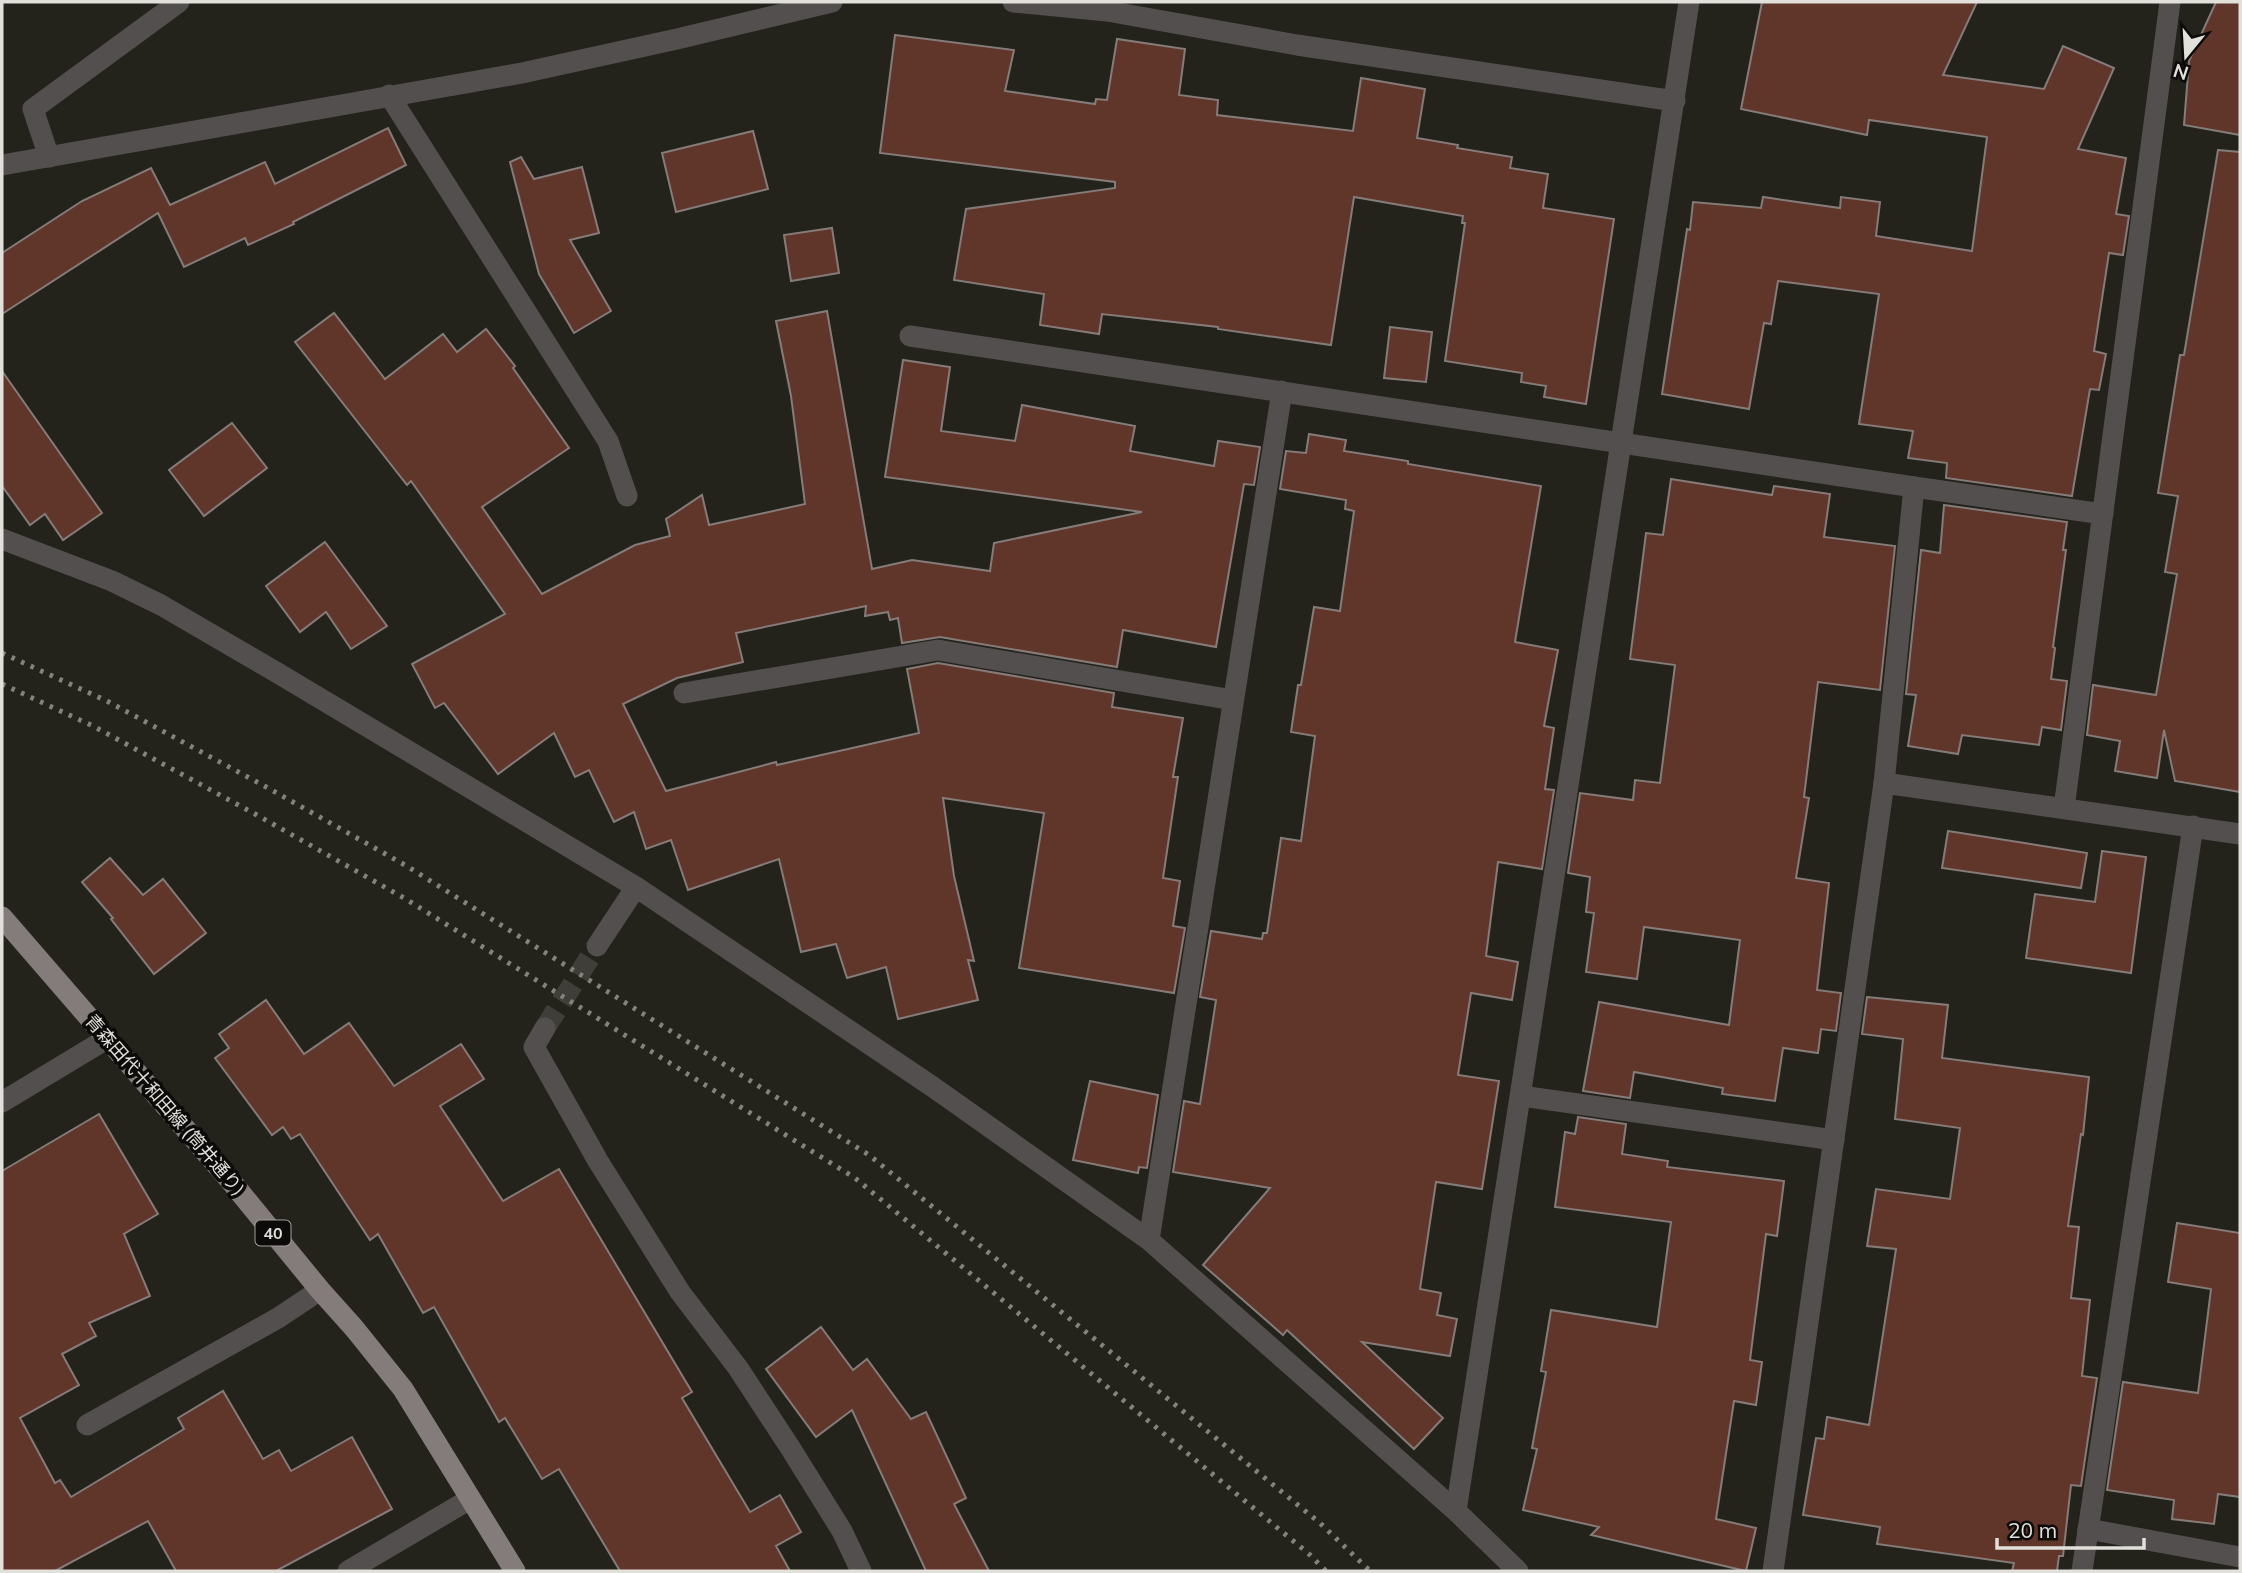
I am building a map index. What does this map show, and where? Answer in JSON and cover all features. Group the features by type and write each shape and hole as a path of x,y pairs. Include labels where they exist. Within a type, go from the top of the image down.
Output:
{"main road":[{"name":"青森田代十和田線 (筒井通り)","path":"2,917 234,1185 403,1389 515,1571"}],"street":[{"path":"50,157 33,109 179,2"},
{"path":"2,164 535,70 832,2"},
{"path":"1013,2 1109,6 1297,45 1675,101"},
{"path":"1456,1511 1689,2"},
{"path":"2064,808 2170,2"},
{"path":"389,95 608,441 627,496"},
{"path":"910,336 2103,514"},
{"path":"1149,1240 1282,391"},
{"path":"1773,1571 1884,783 1914,487"},
{"path":"2,540 112,581 161,605 636,887 933,1087 1149,1240 1456,1511 1518,1571"},
{"path":"684,693 938,650 1233,700"},
{"path":"1884,783 2240,834"},
{"path":"2082,1571 2193,826"},
{"path":"597,946 636,887"},
{"path":"545,1028 534,1047 598,1161 680,1292 738,1368 791,1449 842,1531 861,1571"},
{"path":"2,1102 108,1038"},
{"path":"1522,1096 1833,1140"},
{"path":"87,1425 278,1318 320,1290"},
{"path":"348,1571 470,1499"},
{"path":"2088,1529 2240,1557"}],"building":[{"path":"1762,2 1977,2 1943,75 2044,89 2063,46 2114,68 2078,149 2126,158 2116,214 2129,216 2123,255 2109,253 2094,351 2106,354 2099,390 2090,389 2072,496 1946,478 1947,463 1908,458 1913,431 1859,424 1879,294 1778,281 1771,324 1764,323 1749,409 1662,394 1693,202 1761,208 1763,197 1840,208 1841,197 1880,202 1876,236 1972,251 1987,137 1869,120 1867,135 1741,109"},
{"path":"2216,2 2240,2 2240,135 2184,125 2189,61"},
{"path":"895,35 1014,50 1005,91 1095,104 1096,99 1107,100 1117,39 1185,49 1179,95 1218,100 1217,115 1353,131 1361,78 1425,89 1417,138 1512,157 1510,168 1548,174 1543,208 1614,219 1586,404 1544,397 1546,386 1521,382 1522,373 1445,361 1465,223 1462,223 1463,216 1354,197 1331,345 1218,327 1102,314 1099,334 1040,325 1044,294 954,280 966,209 1115,188 1115,182 880,153"},
{"path":"388,128 406,165 293,222 294,224 248,245 245,238 184,267 158,213 2,314 2,253 82,201 151,168 170,205 265,162 275,184"},
{"path":"753,131 768,189 676,212 662,153"},
{"path":"2218,150 2240,152 2240,792 2175,781 2164,730 2157,778 2115,771 2120,741 2087,735 2093,685 2156,695 2177,574 2165,572 2178,496 2158,493 2180,355 2184,355"},
{"path":"521,157 534,179 582,167 599,233 570,240 611,311 574,333 539,274 510,162"},
{"path":"832,228 839,273 791,281 784,235"},
{"path":"827,311 872,569 912,560 990,571 994,543 1142,512 885,477 903,360 950,367 941,431 1015,441 1022,405 1135,426 1130,451 1214,466 1218,441 1260,447 1254,485 1244,484 1216,647 1123,630 1117,667 940,637 902,643 898,618 890,620 888,612 865,616 866,606 736,633 743,662 677,678 623,704 666,791 776,762 777,765 919,733 907,669 938,663 1114,693 1112,707 1183,718 1173,777 1178,777 1163,878 1180,881 1173,926 1185,928 1174,993 1019,968 1044,813 943,798 954,876 974,961 968,960 978,1000 898,1019 886,967 847,978 836,944 801,952 779,859 688,890 671,840 646,849 634,812 614,822 589,770 575,777 554,733 498,774 444,703 435,708 412,664 505,614 411,481 407,485 295,342 334,313 385,379 443,334 457,352 486,329 515,366 513,368 569,448 482,507 542,594 635,545 670,536 666,519 702,495 709,525 805,504 791,396 776,321"},
{"path":"1390,327 1432,332 1426,382 1384,378"},
{"path":"2,371 102,513 63,540 45,514 30,525 2,486"},
{"path":"232,423 267,468 204,516 169,470"},
{"path":"1309,434 1346,440 1344,451 1541,486 1515,642 1558,650 1544,726 1554,728 1545,789 1554,790 1542,869 1498,862 1486,956 1518,962 1512,1000 1471,993 1458,1075 1499,1081 1482,1189 1436,1182 1420,1289 1441,1293 1437,1315 1457,1319 1450,1356 1362,1342 1443,1418 1414,1449 1287,1330 1283,1335 1203,1265 1270,1188 1173,1172 1184,1101 1200,1104 1216,1000 1200,997 1211,931 1262,939 1263,933 1267,933 1281,838 1301,841 1315,736 1291,732 1298,685 1301,685 1314,607 1340,611 1354,511 1345,509 1346,500 1280,489 1286,451 1306,453"},
{"path":"1671,479 1772,495 1774,486 1830,494 1824,537 1895,546 1880,690 1818,682 1804,797 1809,798 1796,878 1829,883 1817,990 1841,993 1836,1031 1821,1029 1818,1053 1783,1048 1775,1101 1722,1094 1723,1088 1634,1072 1630,1098 1583,1091 1599,1002 1729,1025 1740,940 1644,927 1637,979 1586,972 1594,913 1586,912 1590,877 1568,873 1580,793 1633,800 1635,780 1660,783 1675,665 1630,659 1646,533 1663,535"},
{"path":"1944,505 2067,522 2051,679 2067,681 2061,730 2042,727 2039,745 1962,735 1958,754 1908,746 1916,695 1906,694 1921,550 1940,553"},
{"path":"325,542 387,626 351,649 326,612 300,632 266,586"},
{"path":"1948,831 2087,853 2081,888 1942,868"},
{"path":"2102,851 2146,857 2131,973 2026,958 2035,894 2095,902"},
{"path":"110,858 143,895 163,879 206,933 154,974 111,919 113,918 82,882"},
{"path":"1867,997 1948,1005 1942,1058 2089,1077 2083,1135 2081,1134 2068,1226 2079,1227 2071,1298 2090,1300 2082,1376 2097,1378 2081,1486 2071,1485 2063,1556 2059,1556 2057,1571 2012,1571 2014,1563 1877,1544 1880,1527 1803,1515 1816,1438 1824,1439 1827,1417 1869,1425 1896,1249 1867,1246 1876,1189 1950,1199 1960,1128 1895,1119 1903,1039 1862,1034"},
{"path":"266,1000 304,1054 349,1023 394,1086 461,1044 484,1079 440,1106 503,1201 559,1169 692,1392 682,1398 750,1512 780,1495 801,1532 776,1546 790,1571 620,1571 559,1469 542,1479 505,1418 499,1422 434,1307 423,1313 378,1234 370,1240 300,1134 291,1139 283,1127 272,1135 215,1058 229,1048 219,1034"},
{"path":"1090,1081 1158,1095 1147,1168 1139,1167 1138,1173 1073,1160"},
{"path":"99,1114 158,1214 124,1234 150,1296 89,1323 96,1336 62,1354 79,1385 20,1418 55,1483 60,1480 71,1497 184,1429 178,1418 223,1391 263,1459 279,1450 291,1471 352,1437 392,1509 276,1571 176,1571 148,1521 55,1571 2,1571 2,1171"},
{"path":"1578,1117 1626,1124 1622,1154 1668,1161 1667,1167 1784,1181 1777,1236 1766,1234 1750,1360 1762,1362 1756,1405 1734,1401 1716,1519 1756,1528 1746,1571 1591,1535 1599,1527 1523,1510 1537,1449 1532,1448 1546,1372 1541,1371 1551,1310 1657,1327 1671,1222 1555,1207 1565,1132 1575,1134"},
{"path":"2177,1223 2240,1233 2240,1497 2218,1494 2214,1524 2172,1519 2174,1500 2107,1490 2123,1382 2198,1393 2211,1289 2168,1282"},
{"path":"821,1327 853,1370 867,1359 911,1419 926,1412 966,1498 954,1504 989,1571 926,1571 852,1410 816,1437 766,1369"}],"tunnel":[{"path":"545,1028 597,946"}],"railway":[{"path":"2,653 107,701 405,865 869,1155 1320,1523 1370,1571"},
{"path":"2,684 93,726 404,898 855,1178 1309,1554 1326,1571"}]}
